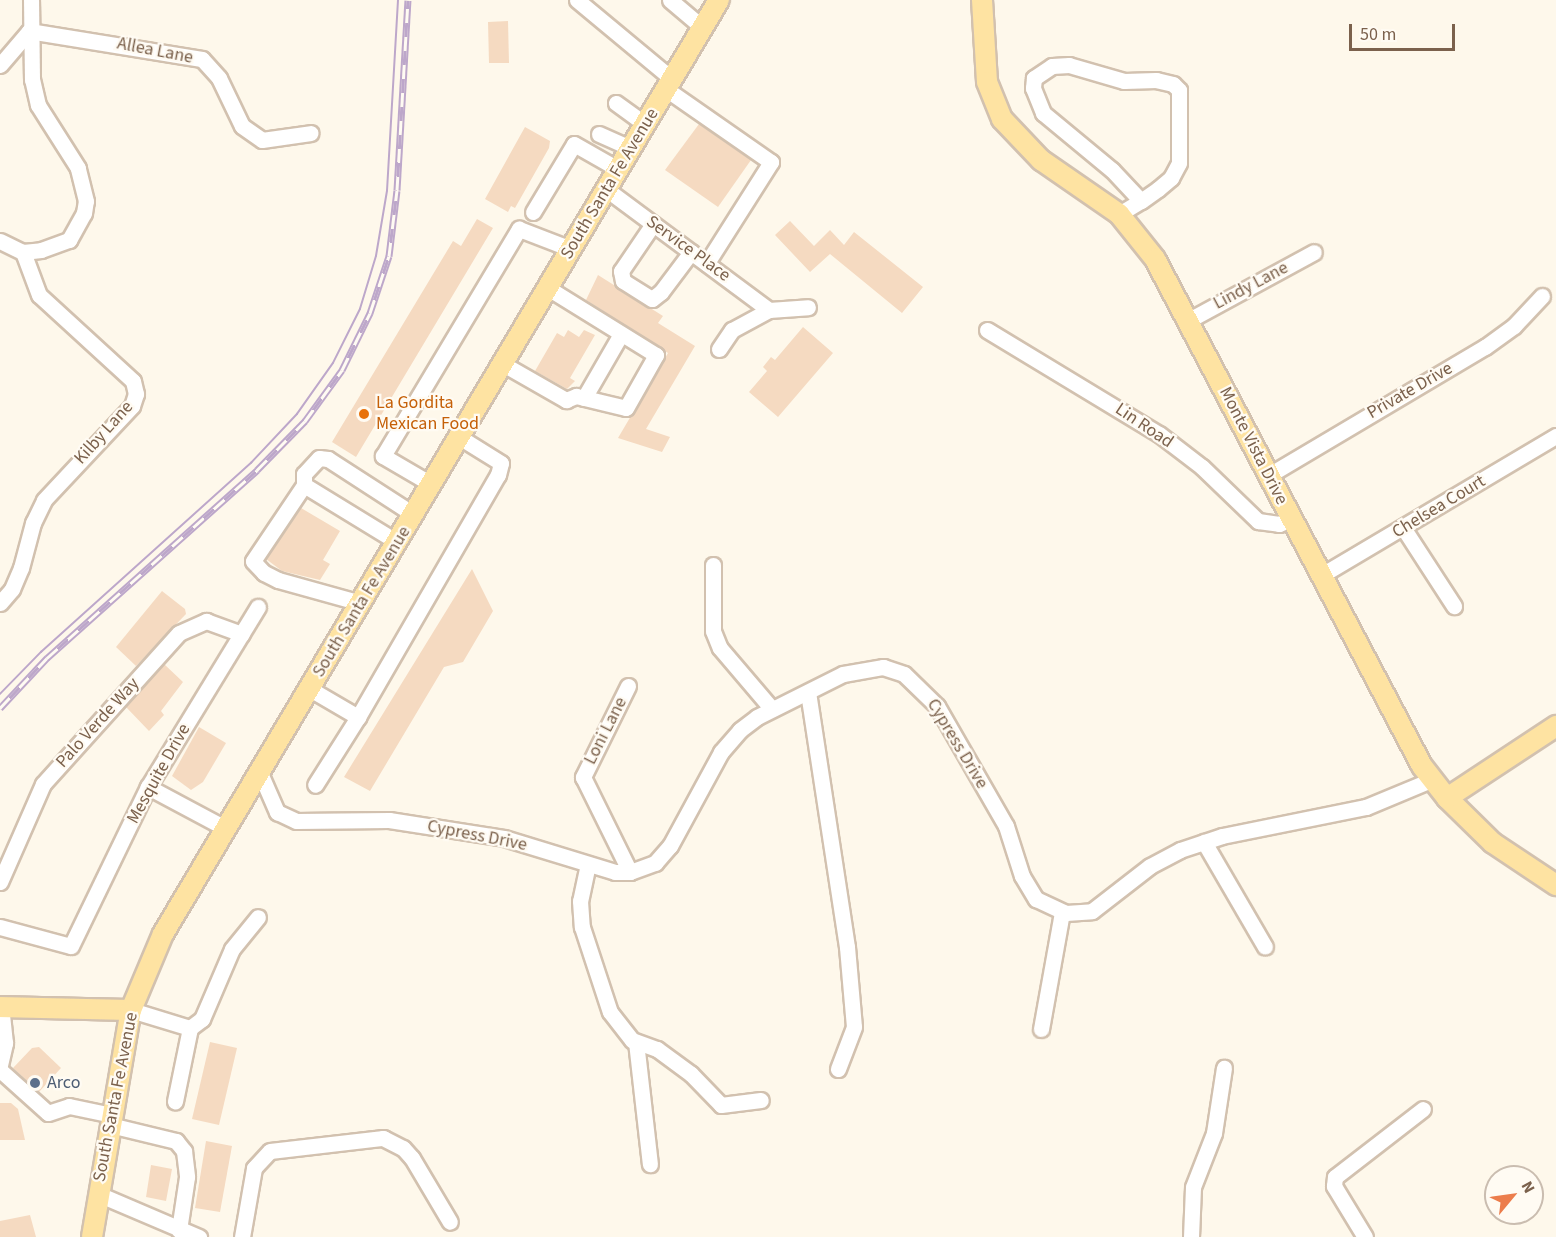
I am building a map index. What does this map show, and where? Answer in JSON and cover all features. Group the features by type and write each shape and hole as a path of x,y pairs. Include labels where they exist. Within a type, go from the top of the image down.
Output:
{"main road":[{"name":"South Santa Fe Avenue","path":"92,1237 131,1010 163,934 719,0"},
{"name":"Monte Vista Drive","path":"982,0 987,82 1002,119 1041,160 1119,214 1155,259 1189,320 1408,743 1431,780 1493,843 1556,885"},
{"path":"1447,798 1556,726"},
{"path":"0,1007 131,1010"}],"street":[{"path":"0,241 23,252 41,250 69,240 84,213 86,201 78,168 38,105 29,31 31,0"},
{"path":"578,0 669,84 771,162 706,263"},
{"path":"670,0 703,28"},
{"path":"0,65 29,31"},
{"name":"Allea Lane","path":"29,31 202,59 219,78 242,126 262,140 311,133"},
{"path":"1119,214 1142,201 1171,178 1179,163 1179,90 1173,84 1156,80 1124,81 1070,64 1052,66 1034,78 1034,95 1043,113 1112,170 1142,201"},
{"path":"616,103 645,124"},
{"path":"599,134 631,148"},
{"path":"533,212 574,144 618,170"},
{"name":"Service Place","path":"606,189 769,309"},
{"path":"653,224 621,271 624,281 651,298 661,292 691,252"},
{"path":"431,484 383,456 388,446 519,229 571,249"},
{"name":"Kilby Lane","path":"0,603 12,590 21,568 33,523 44,500 132,406 136,394 133,381 39,295 23,252"},
{"name":"Lindy Lane","path":"1189,320 1314,252"},
{"path":"503,364 566,400 576,396 626,408 656,355 548,288"},
{"name":"Private Drive","path":"1269,475 1485,347 1514,326 1542,297"},
{"path":"719,349 732,330 769,309 808,307"},
{"name":"Lin Road","path":"987,330 1159,434 1202,467 1258,521 1279,524 1291,519"},
{"path":"584,398 621,334"},
{"name":"Chelsea Court","path":"1320,576 1404,529 1556,436"},
{"path":"315,785 358,717 498,476 501,463 459,437"},
{"path":"360,603 264,573 253,561 304,485 304,474 319,458 328,459 413,514"},
{"path":"304,485 397,542"},
{"path":"1404,529 1454,606"},
{"path":"713,565 713,631 720,648 772,710"},
{"name":"Mesquite Drive","path":"0,927 71,946 148,787 258,607"},
{"name":"Palo Verde Way","path":"0,882 43,784 179,633 206,621 242,634"},
{"name":"Cypress Drive","path":"260,773 273,806 282,817 315,824 378,820 504,838 588,864 630,872 655,863 670,846 721,752 740,730 772,710 843,674 883,667 904,674 923,689 1006,826 1022,876 1036,899 1062,912 1092,911 1150,866 1180,849 1366,807 1431,780"},
{"name":"Loni Lane","path":"628,686 583,777 630,872"},
{"path":"310,689 358,717"},
{"path":"808,692 847,946 854,1027 838,1069"},
{"path":"148,787 226,829"},
{"path":"1204,842 1264,947"},
{"path":"588,864 580,901 582,927 610,1012 636,1042 657,1049 691,1074 721,1105 761,1100"},
{"path":"1041,1029 1062,912"},
{"path":"175,1101 190,1028 202,1019 232,949 258,917"},
{"path":"0,1007 5,1043 0,1065"},
{"path":"131,1010 190,1028"},
{"path":"636,1042 650,1164"},
{"path":"1191,1237 1193,1187 1214,1133 1224,1068"},
{"path":"0,1070 48,1113 69,1106 176,1141 184,1151 187,1177 179,1230"},
{"path":"1365,1237 1334,1186 1335,1177 1423,1109"},
{"path":"242,1237 254,1168 270,1151 383,1138 403,1148 412,1158 450,1222"},
{"path":"98,1194 199,1237"}],"building":[{"path":"508,21 509,63 489,63 488,22"},
{"path":"699,124 751,160 718,207 665,170"},
{"path":"525,127 550,141 549,148 515,208 511,206 508,212 485,199"},
{"path":"477,219 493,228 356,457 332,442 453,241 461,246"},
{"path":"790,221 814,246 830,230 844,245 854,232 923,287 902,313 830,254 810,272 775,235"},
{"path":"598,275 663,316 658,323 695,346 646,429 670,437 662,452 618,438 668,353 586,300"},
{"path":"803,327 833,353 778,417 749,392 767,371 763,367 771,357 775,360"},
{"path":"568,330 579,337 584,330 595,335 570,378 575,381 567,389 535,371 557,333 564,337"},
{"path":"301,508 340,531 323,560 330,564 320,580 282,571 266,559"},
{"path":"472,569 493,611 463,662 444,667 370,791 344,777"},
{"path":"162,591 185,609 186,614 136,666 116,647"},
{"path":"164,664 183,682 161,711 164,715 149,731 126,707"},
{"path":"199,727 226,743 203,782 191,790 172,776"},
{"path":"210,1042 237,1048 219,1125 192,1119"},
{"name":"Arco","path":"39,1047 61,1068 39,1092 13,1068 32,1048"},
{"path":"0,1103 11,1103 18,1109 25,1140 0,1140"},
{"path":"206,1141 232,1146 220,1212 195,1208"},
{"path":"151,1165 172,1169 166,1201 146,1197"},
{"path":"30,1215 36,1237 0,1237 0,1221"}],"tram line":[{"path":"0,694 41,652 251,463 297,414 333,363 360,309 376,256 387,191 398,0"}],"railway":[{"path":"0,708 47,658 257,470 305,421 342,370 370,313 389,256 397,190 408,0"}],"place":[{"name":"La Gordita Mexican Food","path":"364,414"},
{"name":"Arco","path":"35,1083"}]}
